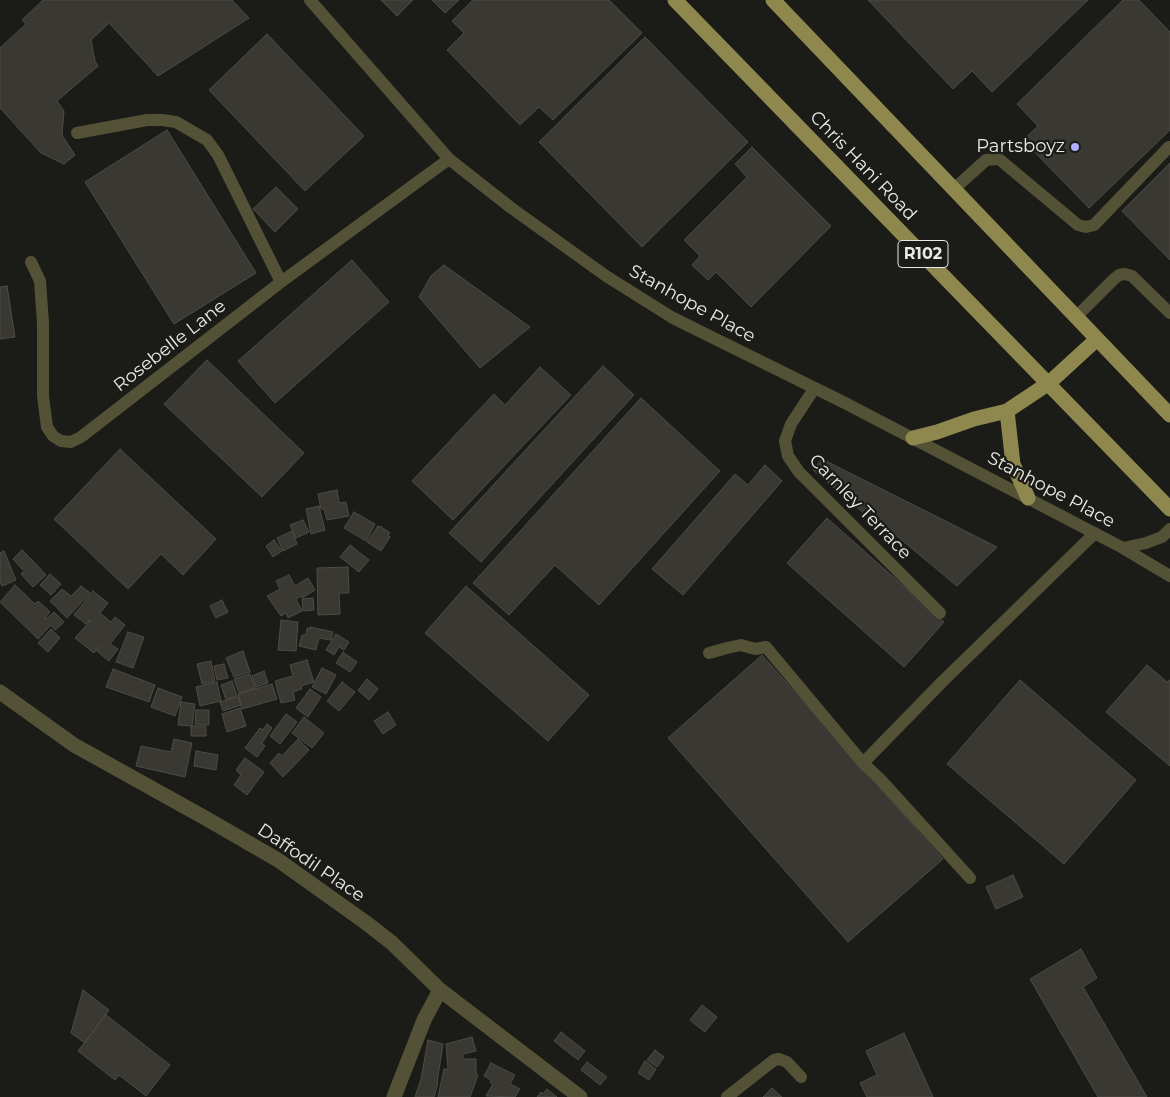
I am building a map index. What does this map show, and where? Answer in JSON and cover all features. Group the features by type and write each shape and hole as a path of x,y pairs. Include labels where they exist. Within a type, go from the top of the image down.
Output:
{"main road":[{"name":"Chris Hani Road","path":"675,0 1170,509"},
{"path":"772,0 1170,414"},
{"path":"913,438 1007,411 1049,383 1097,339"},
{"path":"1007,411 1013,464 1028,498"}],"street":[{"name":"Daffodil Place","path":"0,692 74,745 278,860 379,932 440,990 580,1097"},
{"path":"394,1097 424,1020 440,990"}],"lane":[{"name":"Stanhope Place","path":"310,0 449,159 510,208 606,276 673,318 913,438 1123,548 1170,576"},
{"path":"77,132 147,120 162,120 176,122 207,140 218,154 281,282"},
{"path":"954,190 986,160 1000,159 1078,225 1086,227 1094,225 1169,147"},
{"name":"Rosebelle Lane","path":"31,262 40,281 43,323 43,396 47,427 53,436 61,441 71,442 81,437 281,282 449,159"},
{"path":"1076,317 1113,280 1119,275 1125,274 1132,276 1170,313"},
{"name":"Carnley Terrace","path":"814,389 791,424 785,441 788,456 799,472 940,613"},
{"name":"Stanhope Place","path":"1123,548 1146,543 1162,536 1170,529"},
{"path":"863,764 943,681 1095,533"},
{"path":"709,653 741,645 755,649 766,647 863,764 881,780 970,878"},
{"path":"727,1097 774,1060 779,1059 787,1062 801,1077"}],"building":[{"path":"43,0 232,0 249,18 158,76 109,23 91,40 95,61 98,66 57,101 64,111 62,135 75,155 64,164 41,153 0,108 0,48 26,24 22,20"},
{"path":"381,0 413,0 397,16"},
{"path":"432,0 459,0 445,13"},
{"path":"473,0 609,0 642,33 553,120 539,107 520,125 447,50 464,33 452,21"},
{"path":"868,0 1088,0 992,92 972,71 953,89"},
{"path":"1123,0 1139,0 1170,32 1170,130 1089,208 1023,140 1038,126 1017,104"},
{"path":"267,34 364,136 305,191 209,90"},
{"path":"645,37 748,142 642,247 539,142"},
{"path":"167,130 256,273 174,324 85,182"},
{"path":"752,147 831,226 751,307 716,272 708,280 692,265 700,256 684,240 747,177 735,164"},
{"path":"1170,163 1170,260 1122,211"},
{"path":"276,187 298,209 275,232 253,209"},
{"path":"352,260 389,302 275,403 238,361"},
{"path":"444,265 530,327 480,368 419,297 431,276"},
{"path":"7,286 15,337 0,339 0,287"},
{"path":"207,360 304,453 262,497 164,404"},
{"path":"603,366 634,395 481,562 449,533"},
{"path":"540,367 571,395 453,520 412,481 494,394 505,405"},
{"path":"641,398 720,471 599,605 555,565 509,615 473,583"},
{"path":"120,449 216,539 183,575 161,554 128,589 54,519"},
{"path":"822,459 997,547 957,586 868,512 866,515 813,470"},
{"path":"765,465 782,481 683,595 652,569 735,474 748,485"},
{"path":"337,490 339,503 346,502 349,516 327,520 324,509 321,509 318,494"},
{"path":"319,506 325,530 311,534 306,509"},
{"path":"354,512 375,524 366,541 344,528"},
{"path":"827,518 944,622 904,667 787,563"},
{"path":"303,520 309,532 296,538 290,525"},
{"path":"378,526 390,533 388,535 390,537 381,551 367,542"},
{"path":"292,531 297,544 283,551 277,538"},
{"path":"274,540 282,551 273,557 266,546"},
{"path":"350,545 369,560 359,572 340,557"},
{"path":"22,550 33,561 23,570 13,559"},
{"path":"4,551 16,580 2,586 0,582 0,553"},
{"path":"34,562 46,575 33,587 21,574"},
{"path":"348,567 349,593 339,593 340,614 318,615 317,568"},
{"path":"50,574 61,584 51,595 40,585"},
{"path":"289,575 295,586 308,578 315,590 302,598 301,596 296,599 302,611 288,618 286,613 281,616 267,596 280,589 276,581"},
{"path":"15,585 35,604 38,601 50,612 46,619 54,612 64,622 55,630 51,625 38,639 0,602"},
{"path":"81,586 90,593 67,618 50,601 62,589 71,596"},
{"path":"466,586 589,695 548,741 425,633"},
{"path":"93,591 108,603 100,613 111,622 115,617 125,625 110,644 118,649 109,661 97,651 99,647 94,653 75,638 91,620 86,624 74,615"},
{"path":"313,598 314,610 303,611 302,599"},
{"path":"222,600 228,612 216,618 210,606"},
{"path":"281,620 298,622 296,651 278,650"},
{"path":"310,627 333,632 331,640 319,638 316,650 299,646 302,635 306,635 307,628 310,629"},
{"path":"51,629 60,638 48,652 38,643"},
{"path":"128,632 144,637 133,668 116,662"},
{"path":"336,634 349,642 344,650 339,647 334,655 326,650"},
{"path":"243,651 250,672 234,677 226,658"},
{"path":"343,652 357,662 350,672 336,663"},
{"path":"762,655 943,859 848,942 668,738"},
{"path":"307,660 314,682 301,686 302,689 293,692 295,700 281,703 275,681 293,676 290,665"},
{"path":"211,661 215,681 202,684 197,664"},
{"path":"224,664 228,678 217,680 214,666"},
{"path":"1147,665 1167,682 1170,680 1170,766 1106,712"},
{"path":"322,668 336,675 326,694 312,687"},
{"path":"113,669 155,685 149,702 106,687"},
{"path":"264,671 268,683 256,687 252,676"},
{"path":"250,674 255,688 239,693 234,679"},
{"path":"367,679 378,689 369,700 358,690"},
{"path":"1020,680 1136,780 1064,864 947,764"},
{"path":"232,681 237,696 226,700 221,685"},
{"path":"217,682 221,701 200,706 196,687"},
{"path":"342,682 355,692 339,711 327,701"},
{"path":"272,684 277,699 242,709 238,694"},
{"path":"158,688 182,697 175,716 151,707"},
{"path":"310,689 321,697 308,717 296,708"},
{"path":"238,697 241,705 223,711 220,702"},
{"path":"181,702 195,704 192,726 178,725"},
{"path":"240,708 246,726 227,732 222,714"},
{"path":"196,710 209,710 209,725 195,724"},
{"path":"388,712 396,725 383,734 374,721"},
{"path":"286,714 297,722 280,744 270,736"},
{"path":"304,717 324,733 312,748 292,733"},
{"path":"267,724 272,728 262,743 265,746 257,757 245,748 260,728 263,730"},
{"path":"191,726 206,726 206,736 191,736"},
{"path":"174,739 192,743 185,777 136,766 141,746 171,752"},
{"path":"298,739 309,750 283,777 270,763 279,753 282,756"},
{"path":"196,751 218,755 216,770 194,766"},
{"path":"245,758 264,772 247,795 234,785 241,775 236,770"},
{"path":"1013,875 1023,897 996,909 986,887"},
{"path":"1081,949 1097,978 1083,987 1147,1097 1098,1097 1030,979"},
{"path":"83,990 109,1010 85,1043 71,1033"},
{"path":"702,1005 717,1017 705,1032 690,1020"},
{"path":"106,1015 170,1065 146,1096 119,1075 115,1080 78,1051"},
{"path":"561,1032 585,1051 578,1060 554,1041"},
{"path":"904,1033 933,1097 867,1097 860,1083 877,1075 866,1051"},
{"path":"472,1037 476,1051 463,1054 463,1059 476,1059 476,1074 478,1075 470,1097 438,1097 444,1069 448,1069 446,1044"},
{"path":"428,1040 443,1044 438,1083 434,1097 415,1097 421,1079"},
{"path":"655,1050 664,1057 657,1067 647,1060"},
{"path":"645,1061 656,1069 649,1080 638,1073"},
{"path":"587,1062 607,1077 600,1085 581,1070"},
{"path":"491,1063 515,1075 510,1084 520,1089 515,1097 486,1096 493,1084 490,1082 491,1080 484,1076"},
{"path":"772,1088 782,1097 763,1097"},
{"path":"547,1089 557,1097 537,1097 541,1092 543,1094"}],"place":[{"name":"Partsboyz","path":"1075,147"}]}
